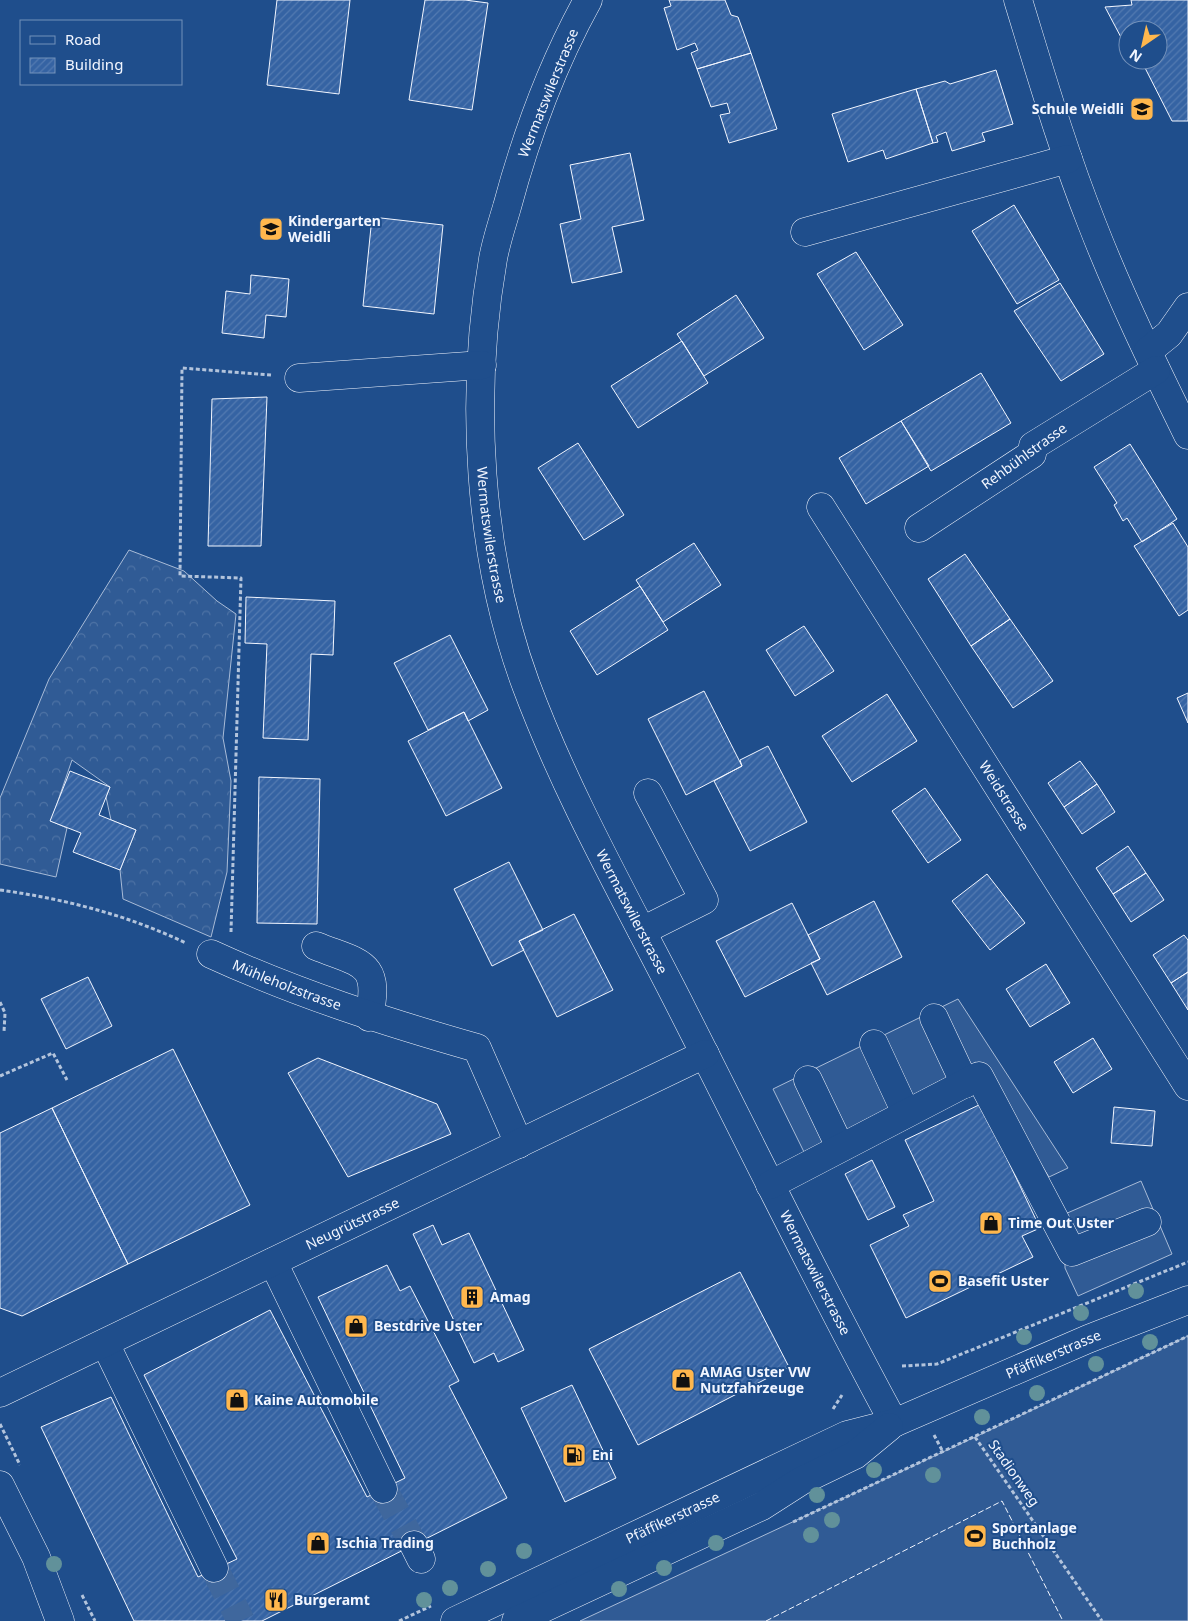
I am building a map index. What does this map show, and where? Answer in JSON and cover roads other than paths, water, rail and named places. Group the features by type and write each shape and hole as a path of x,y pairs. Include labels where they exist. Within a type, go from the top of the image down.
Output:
{"street":[{"name":"Wermatswilerstrasse","path":"588,0 526,138 493,257 482,365 482,470 492,554 506,620 524,681 547,740 770,1184 894,1423"},
{"path":"1018,0 1068,159 1092,225 1152,361 1188,435"},
{"path":"805,232 1068,159"},
{"name":"Rehbühlstrasse","path":"920,528 1032,454 1034,446 1152,361 1188,307"},
{"path":"299,378 482,365"},
{"name":"Weidstrasse","path":"821,507 1188,1086"},
{"path":"642,931 704,900 648,793"},
{"path":"316,946 362,964 370,973 375,993 370,1017"},
{"name":"Mühleholzstrasse","path":"220,959 315,998 370,1017 477,1048 519,1144"},
{"path":"934,1018 965,1084"},
{"path":"874,1044 906,1113"},
{"name":"Neugrütstrasse","path":"0,1393 705,1054"},
{"path":"770,1184 840,1146 979,1076 1072,1252 1147,1222"},
{"path":"808,1080 840,1146"},
{"path":"273,1262 382,1489"},
{"name":"Pfäffikerstrasse","path":"455,1621 847,1435 894,1423 1088,1339 1188,1300"},
{"path":"105,1343 214,1568"},
{"name":"Pfäffikerstrasse","path":"516,1621 762,1506 801,1481 855,1455 894,1423"},
{"path":"0,1484 36,1557 60,1621"}],"tunnel":[{"path":"383,1489 414,1545"},
{"path":"214,1568 241,1621"}],"place":[{"name":"Schule Weidli","path":"1142,109"},
{"name":"Kindergarten Weidli","path":"271,229"},
{"name":"Time Out Uster","path":"991,1223"},
{"name":"Basefit Uster","path":"940,1281"},
{"name":"Amag","path":"472,1297"},
{"name":"Bestdrive Uster","path":"356,1326"},
{"name":"AMAG Uster VW Nutzfahrzeuge","path":"683,1380"},
{"name":"Kaine Automobile","path":"237,1400"},
{"name":"Eni","path":"574,1455"},
{"name":"Sportanlage Buchholz","path":"975,1536"},
{"name":"Ischia Trading","path":"318,1543"},
{"name":"Burgeramt","path":"276,1600"}]}
